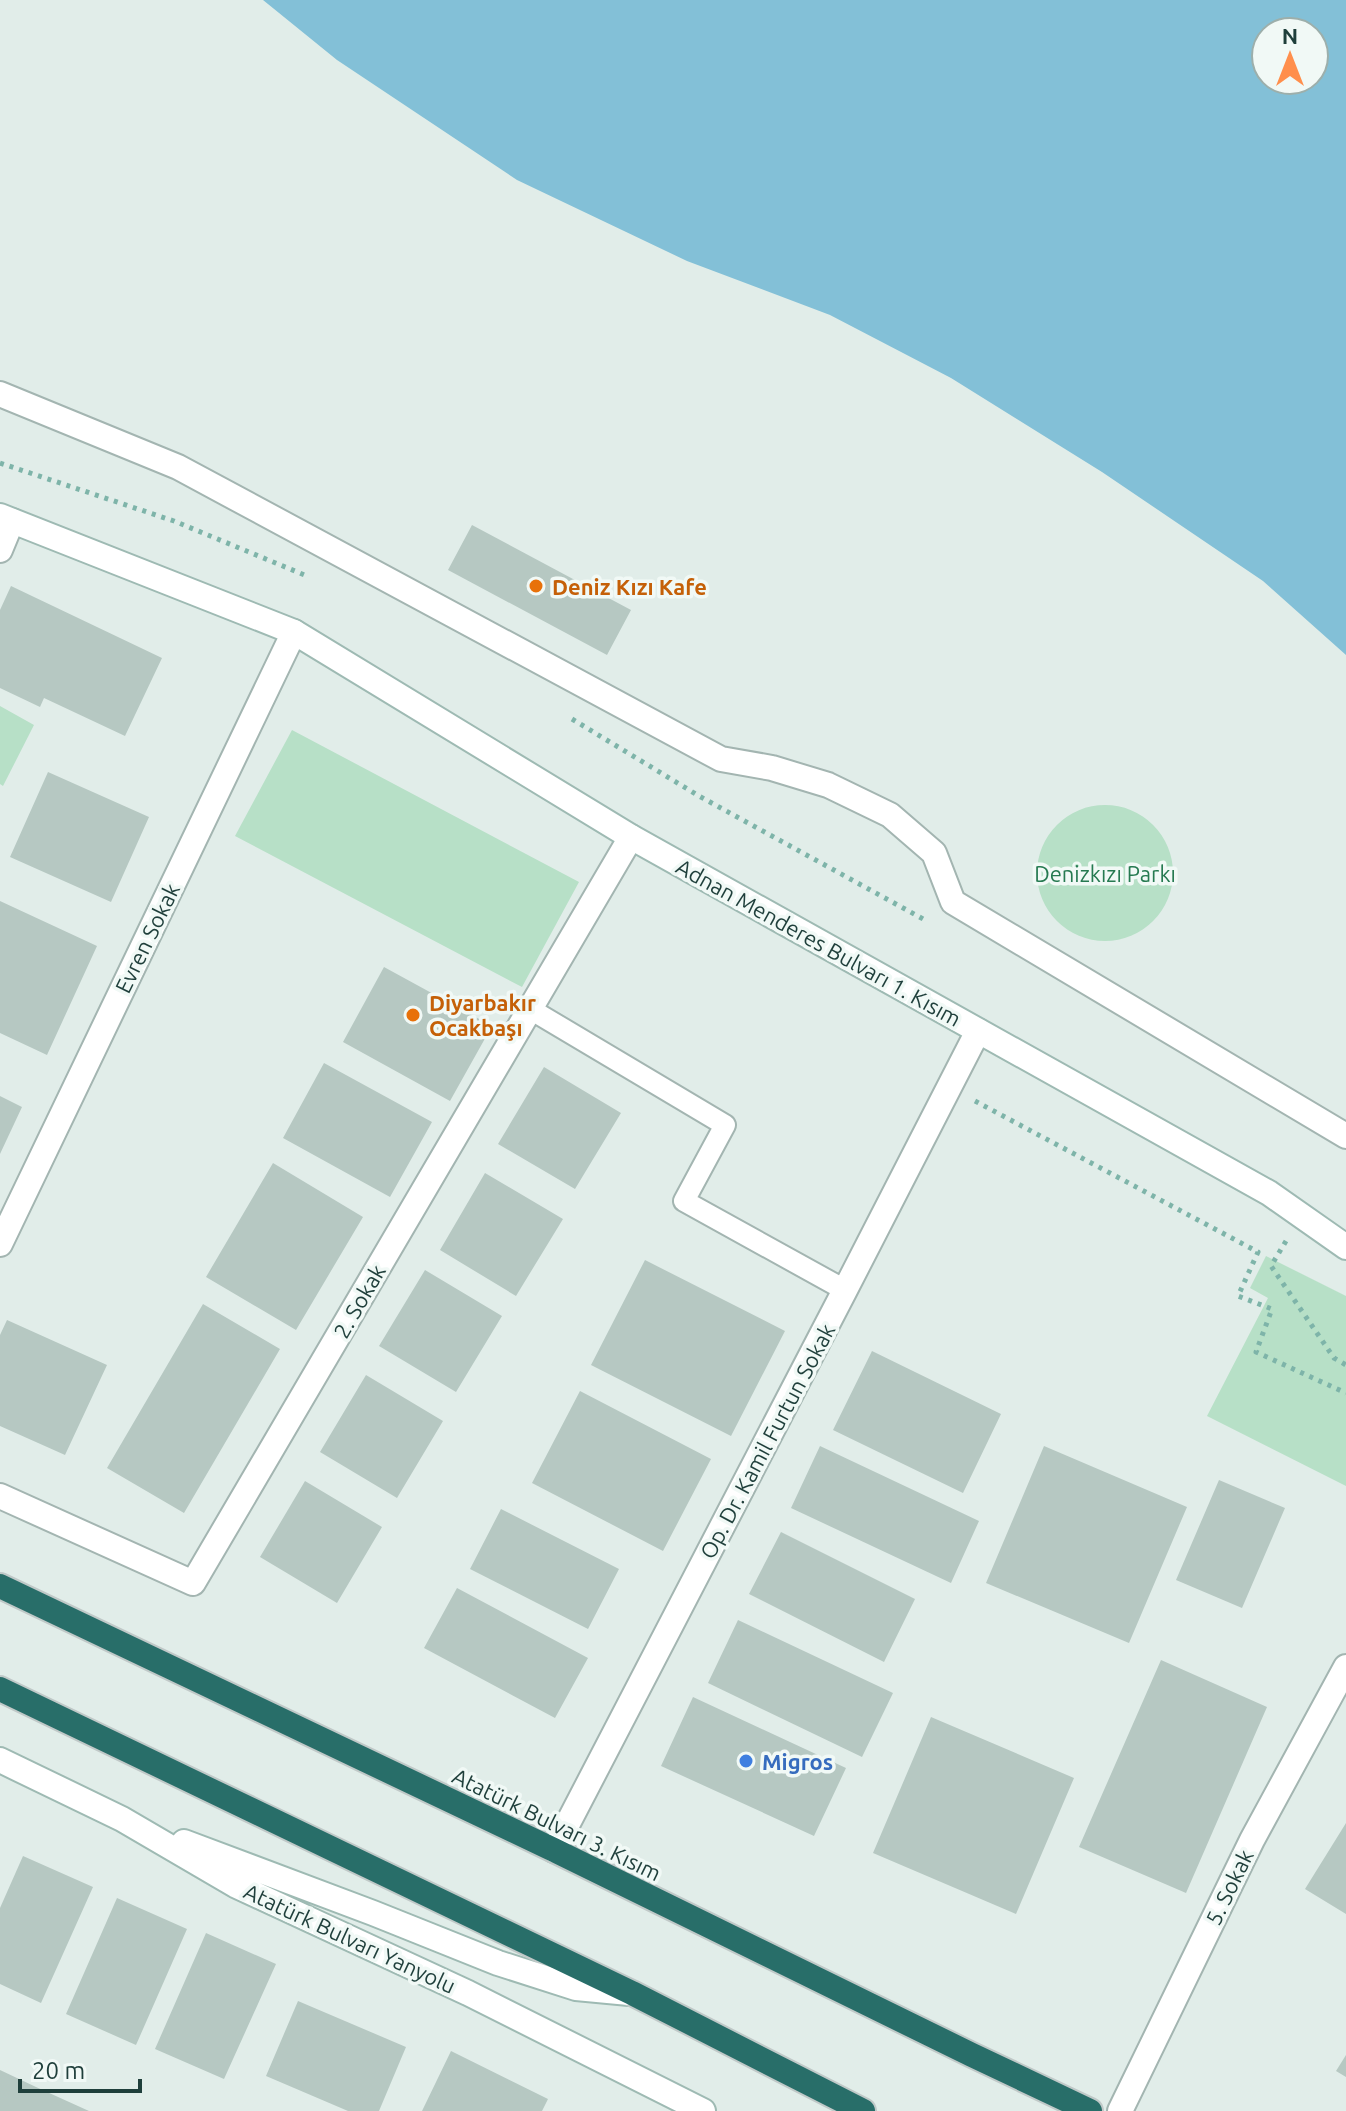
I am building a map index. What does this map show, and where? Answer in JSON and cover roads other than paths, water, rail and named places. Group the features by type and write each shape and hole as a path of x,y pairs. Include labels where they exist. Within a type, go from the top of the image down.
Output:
{"highway":[{"name":"Atatürk Bulvarı 3. Kısım","path":"0,1586 554,1850 1090,2111"},
{"path":"0,1689 632,1993 863,2111"}],"street":[{"path":"0,394 178,467 721,759 772,768 828,785 890,815 934,853 953,902 1346,1136"},
{"path":"0,550 6,519"},
{"name":"Adnan Menderes Bulvarı 1. Kısım","path":"6,519 294,632 631,837 1269,1193 1346,1247"},
{"name":"Evren Sokak","path":"0,1244 294,632"},
{"name":"2. Sokak","path":"0,1496 193,1583 631,837"},
{"name":"Op. Dr. Kamil Furtun Sokak","path":"554,1850 978,1031"},
{"name":"5. Sokak","path":"1120,2111 1252,1840 1346,1667"},
{"name":"Atatürk Bulvarı Yanyolu","path":"0,1760 122,1819 235,1885 468,1993 703,2111"},
{"path":"122,1819 498,1963 576,1988 632,1993"}],"lane":[{"path":"530,1009 725,1125 684,1201 845,1290"}],"water":[{"path":"263,0 1346,0 1346,655 1263,581 1102,472 951,378 830,315 687,261 517,180 337,60"}],"place":[{"name":"Deniz Kızı Kafe","path":"536,586"},
{"name":"Diyarbakır Ocakbaşı","path":"413,1015"},
{"name":"Migros","path":"746,1761"}],"park label":[{"name":"Denizkızı Parkı","path":"1105,873"}]}
